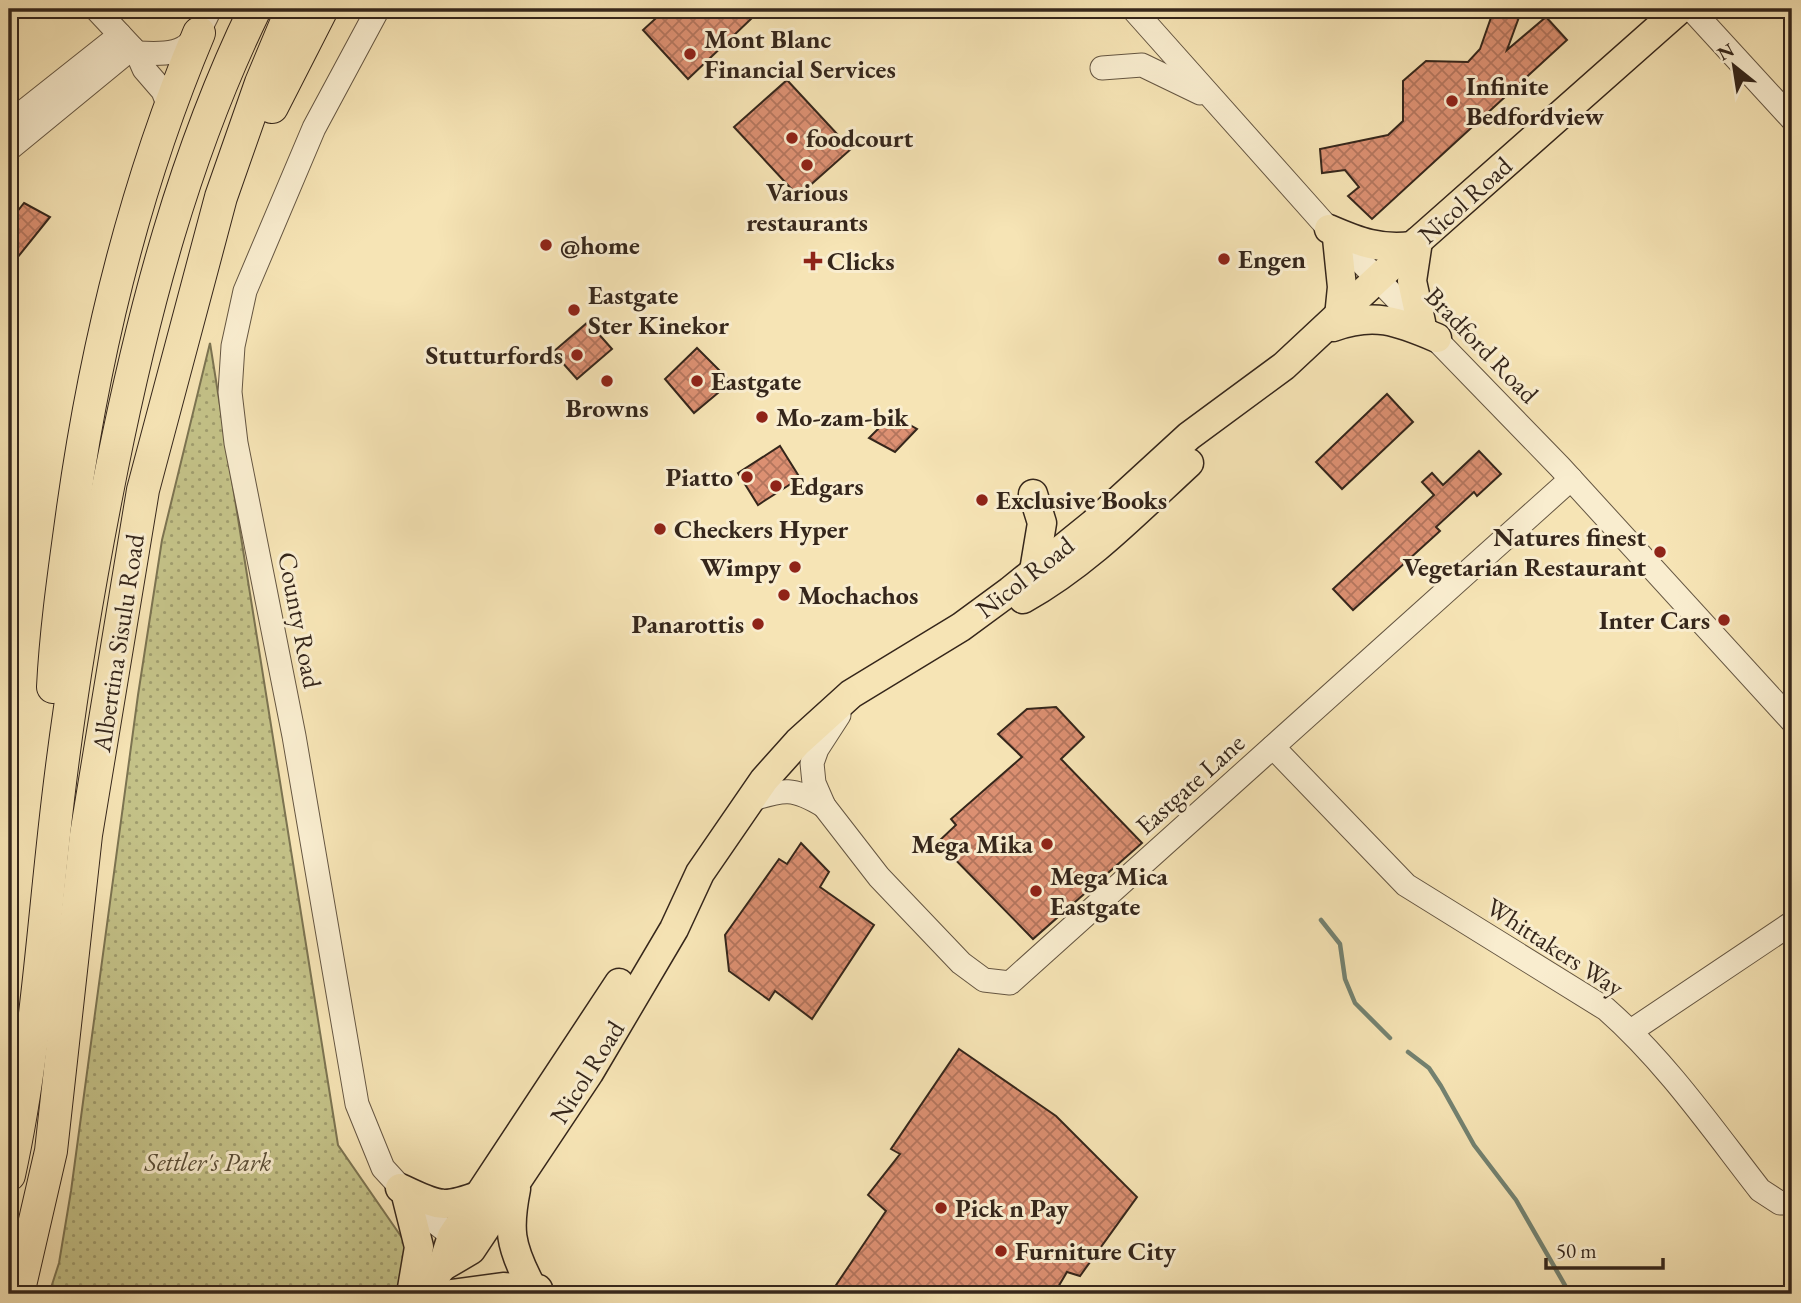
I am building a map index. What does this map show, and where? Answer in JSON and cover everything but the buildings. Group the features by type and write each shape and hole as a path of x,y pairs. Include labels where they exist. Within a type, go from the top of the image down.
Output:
{"highway":[{"name":"Albertina Sisulu Road","path":"9,1175 25,1090 63,760 84,609 138,339 175,207 230,60 255,9"},
{"name":"Albertina Sisulu Road","path":"18,1294 51,1151 86,835 143,490 189,307 221,197 261,83 292,9"},
{"path":"189,307 278,92 322,9"},
{"path":"63,760 52,710 53,684 60,601 82,446 114,291 169,107 205,21"}],"main road":[{"name":"Nicol Road","path":"461,1243 519,1176 589,1073 674,929 693,888 715,852 750,800 798,742 850,694 961,627 1045,587 1106,540 1223,430 1284,366 1415,244 1680,9"},
{"path":"1333,234 1367,246 1415,244 1412,281 1429,330 1381,318 1332,323 1342,287 1333,234"},
{"name":"Nicol Road","path":"961,627 1093,524 1189,436 1284,366"},
{"path":"1033,494 1042,523 1034,571"},
{"name":"Nicol Road","path":"461,1243 480,1195 676,900 693,888"},
{"path":"452,1294 533,1285 513,1252 511,1212 519,1176"},
{"path":"403,1192 440,1205 453,1205 480,1195"},
{"path":"403,1192 419,1247 411,1294"},
{"path":"422,1294 461,1243"}],"street":[{"path":"96,9 163,91 169,107"},
{"name":"County Road","path":"377,9 314,128 245,291 233,346 230,392 236,443 294,736 357,1104 374,1151 403,1192 461,1243"},
{"name":"Bradford Road","path":"1133,9 1333,234 1380,279 1572,479 1792,720"},
{"path":"1691,9 1792,120"},
{"path":"9,123 133,51 170,54 187,45 205,21"},
{"path":"9,149 97,77 122,69 133,51"},
{"path":"1102,68 1142,65 1216,102"},
{"name":"Eastgate Lane","path":"850,694 817,748 812,763 814,783 824,806 879,877 978,977 993,983 1010,983 1572,479"},
{"name":"Whittakers Way","path":"1273,747 1406,885 1606,1009 1663,1065 1760,1190 1780,1203 1792,1203"},
{"path":"750,800 789,790 797,791 824,806"},
{"path":"1631,1031 1792,923"}],"green space":[{"name":"Settler's Park","path":"210,343 338,1145 407,1245 407,1280 397,1294 49,1294 59,1263 71,1191 138,695 162,540"}],"waterway":[{"path":"1321,920 1340,944 1345,979 1355,1003 1390,1038"},
{"path":"1408,1052 1429,1068 1474,1145 1516,1200 1570,1294"}],"place":[{"name":"Mont Blanc Financial Services","path":"690,54"},
{"name":"Infinite Bedfordview","path":"1452,101"},
{"name":"foodcourt","path":"792,138"},
{"name":"Various restaurants","path":"807,165"},
{"name":"@home","path":"546,245"},
{"name":"Engen","path":"1224,259"},
{"name":"Clicks","path":"813,261"},
{"name":"Eastgate Ster Kinekor","path":"574,310"},
{"name":"Stutturfords","path":"577,355"},
{"name":"Browns","path":"607,381"},
{"name":"Eastgate","path":"697,381"},
{"name":"Mo-zam-bik","path":"762,417"},
{"name":"Piatto","path":"747,477"},
{"name":"Edgars","path":"776,486"},
{"name":"Exclusive Books","path":"982,500"},
{"name":"Checkers Hyper","path":"660,529"},
{"name":"Natures finest Vegetarian Restaurant","path":"1660,552"},
{"name":"Wimpy","path":"795,567"},
{"name":"Mochachos","path":"784,595"},
{"name":"Inter Cars","path":"1724,620"},
{"name":"Panarottis","path":"758,624"},
{"name":"Mega Mika","path":"1047,844"},
{"name":"Mega Mica Eastgate","path":"1036,891"},
{"name":"Pick n Pay","path":"941,1208"},
{"name":"Furniture City","path":"1001,1251"}]}
